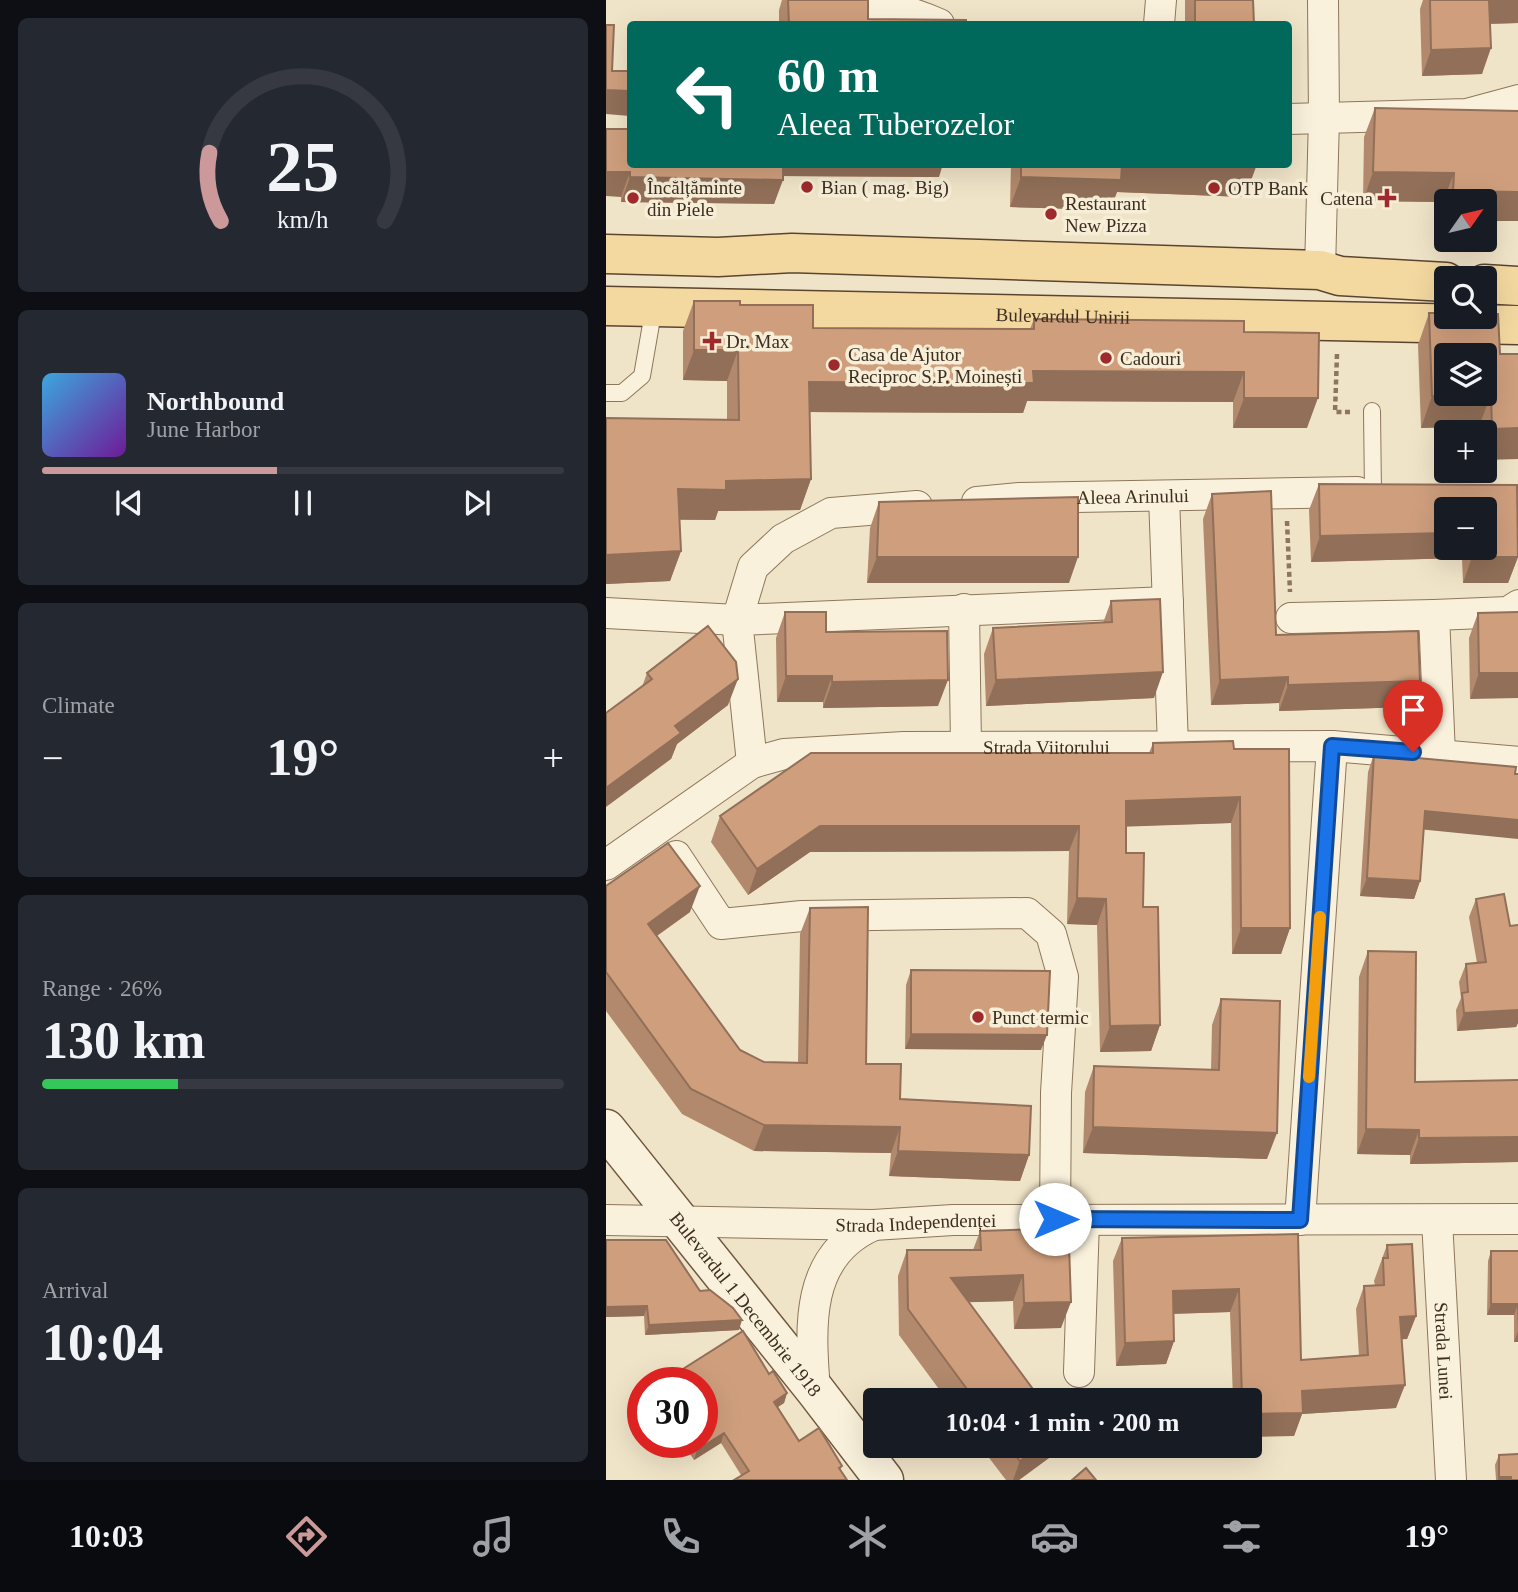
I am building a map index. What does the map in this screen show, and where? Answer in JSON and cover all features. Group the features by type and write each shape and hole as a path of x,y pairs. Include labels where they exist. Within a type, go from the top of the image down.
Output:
{"main road":[{"path":"606,254 718,257 792,253 1320,270 1340,276 1434,281"},
{"path":"1497,285 1518,286"},
{"name":"Bulevardul Unirii","path":"606,306 1518,325"},
{"name":"Bulevardul 1 Decembrie 1918","path":"606,1129 884,1480"}],"street":[{"path":"830,0 859,1 930,14"},
{"path":"1159,21 1161,0"},
{"path":"1320,270 1324,117 1323,0"},
{"path":"1292,119 1467,114 1518,100"},
{"name":"Aleea Arinului","path":"752,763 737,620 754,567 783,539 831,513 1020,498 1286,492 1386,493"},
{"path":"1164,496 1173,746"},
{"path":"606,613 737,620 1168,603"},
{"path":"1291,618 1508,612 1518,605"},
{"path":"964,610 966,747"},
{"path":"1434,615 1440,755"},
{"path":"1300,1220 1332,746"},
{"name":"Strada Viitorului","path":"606,865 752,763 784,754 904,747 1332,746 1518,762"},
{"path":"658,829 721,924 801,916 1027,913 1050,934 1063,977 1056,1093 1069,1219 1079,1372"},
{"name":"Strada Independenței","path":"606,1220 873,1225 953,1220 1518,1219"},
{"name":"Strada Lunei","path":"1437,1220 1451,1480"},
{"path":"815,1390 812,1328 820,1281 842,1244 873,1225"}],"lane":[{"path":"606,393 622,393 642,376 654,307"},
{"path":"1372,411 1386,493"}],"path":[{"path":"1339,321 1335,412 1372,411"},
{"path":"1286,492 1291,618"}],"building":[{"path":"788,0 868,0 868,19 966,20 966,21 789,21"},
{"path":"1195,0 1253,0 1254,21 1195,21"},
{"path":"1430,0 1489,0 1491,48 1431,50"},
{"path":"606,25 614,25 612,71 627,71 627,91 606,90"},
{"path":"1375,108 1519,111 1519,192 1453,189 1454,173 1373,172"},
{"path":"606,129 627,129 627,168 783,168 783,180 630,177 630,172 606,172"},
{"path":"1021,168 1122,168 1121,180 1021,177"},
{"path":"694,301 740,301 740,305 813,305 813,328 1034,329 1034,319 1244,321 1244,332 1319,333 1318,398 1244,398 1244,372 1033,371 1034,383 809,382 811,479 726,481 726,490 678,489 681,551 606,555 606,418 739,420 738,350 694,350"},
{"path":"1429,313 1434,313 1434,329 1497,329 1498,314 1500,354 1519,354 1519,428 1497,429 1497,420 1492,420 1491,406 1497,406 1497,343 1434,343 1434,396"},
{"path":"1319,484 1517,485 1518,557 1497,557 1497,497 1434,497 1434,533 1320,536"},
{"path":"1271,491 1276,635 1418,631 1420,681 1288,685 1288,677 1220,680 1212,494"},
{"path":"1078,497 1078,557 877,557 879,502"},
{"path":"1160,599 1163,672 996,680 993,628 1112,622 1111,601"},
{"path":"785,612 826,612 826,632 947,631 948,680 832,682 832,676 786,676"},
{"path":"1519,612 1519,673 1479,673 1478,613"},
{"path":"708,626 736,662 738,679 675,726 681,733 606,788 606,713 652,679 647,673"},
{"path":"1233,741 1234,749 1289,749 1290,928 1241,928 1240,797 1126,801 1126,853 1144,853 1143,907 1158,907 1160,1025 1110,1026 1106,899 1077,898 1079,826 820,826 757,869 720,816 811,753 1153,753 1153,743"},
{"path":"1374,754 1516,767 1515,774 1519,774 1519,820 1425,811 1420,881 1367,878"},
{"path":"668,843 700,886 648,924 740,1050 764,1062 807,1063 810,908 868,907 866,1064 901,1064 900,1099 1031,1106 1029,1155 898,1151 900,1127 764,1125 691,1089 606,972 606,886"},
{"path":"1504,894 1510,926 1519,925 1519,1010 1464,1013 1462,993 1468,992 1466,964 1486,962 1476,899"},
{"path":"1368,951 1416,952 1415,1082 1519,1080 1519,1137 1419,1138 1419,1130 1366,1129"},
{"name":"Punct termic","path":"911,970 1050,971 1047,1035 911,1034"},
{"path":"1221,999 1280,1001 1277,1133 1093,1127 1094,1066 1219,1070"},
{"path":"1039,1229 1040,1246 1069,1245 1071,1302 1024,1303 1023,1275 951,1278 1032,1388 966,1388 908,1309 907,1250 981,1250 980,1231"},
{"path":"1298,1234 1301,1360 1368,1355 1364,1286 1384,1285 1383,1258 1388,1258 1387,1245 1412,1244 1416,1316 1400,1317 1405,1385 1302,1391 1303,1413 1262,1414 1262,1388 1242,1388 1239,1289 1173,1291 1174,1341 1125,1343 1122,1238"},
{"path":"606,1240 666,1240 700,1291 710,1290 733,1308 742,1320 649,1325 647,1306 606,1307"},
{"path":"1491,1251 1519,1251 1519,1331 1518,1304 1491,1304"},
{"path":"743,1331 769,1374 773,1371 787,1393 774,1402 799,1441 819,1428 842,1466 839,1468 847,1480 734,1480 749,1471 724,1433 718,1437 718,1367 686,1367"},
{"path":"1519,1454 1519,1480 1499,1477 1499,1455"},
{"path":"1086,1468 1096,1480 1072,1480"}],"slow traffic":[{"path":"1309,1077 1320,917"}],"place":[{"name":"Bian ( mag. Big)","path":"807,187"},
{"name":"OTP Bank","path":"1214,188"},
{"name":"Încălțăminte din Piele","path":"633,198"},
{"name":"Catena","path":"1387,198"},
{"name":"Restaurant New Pizza","path":"1051,214"},
{"name":"Dr. Max","path":"712,341"},
{"name":"Cadouri","path":"1106,358"},
{"name":"Casa de Ajutor Reciproc S.P. Moinești","path":"834,365"},
{"name":"Punct termic","path":"978,1017"}],"route":[{"path":"1055,1219 1300,1220 1332,746 1413,752"}]}
